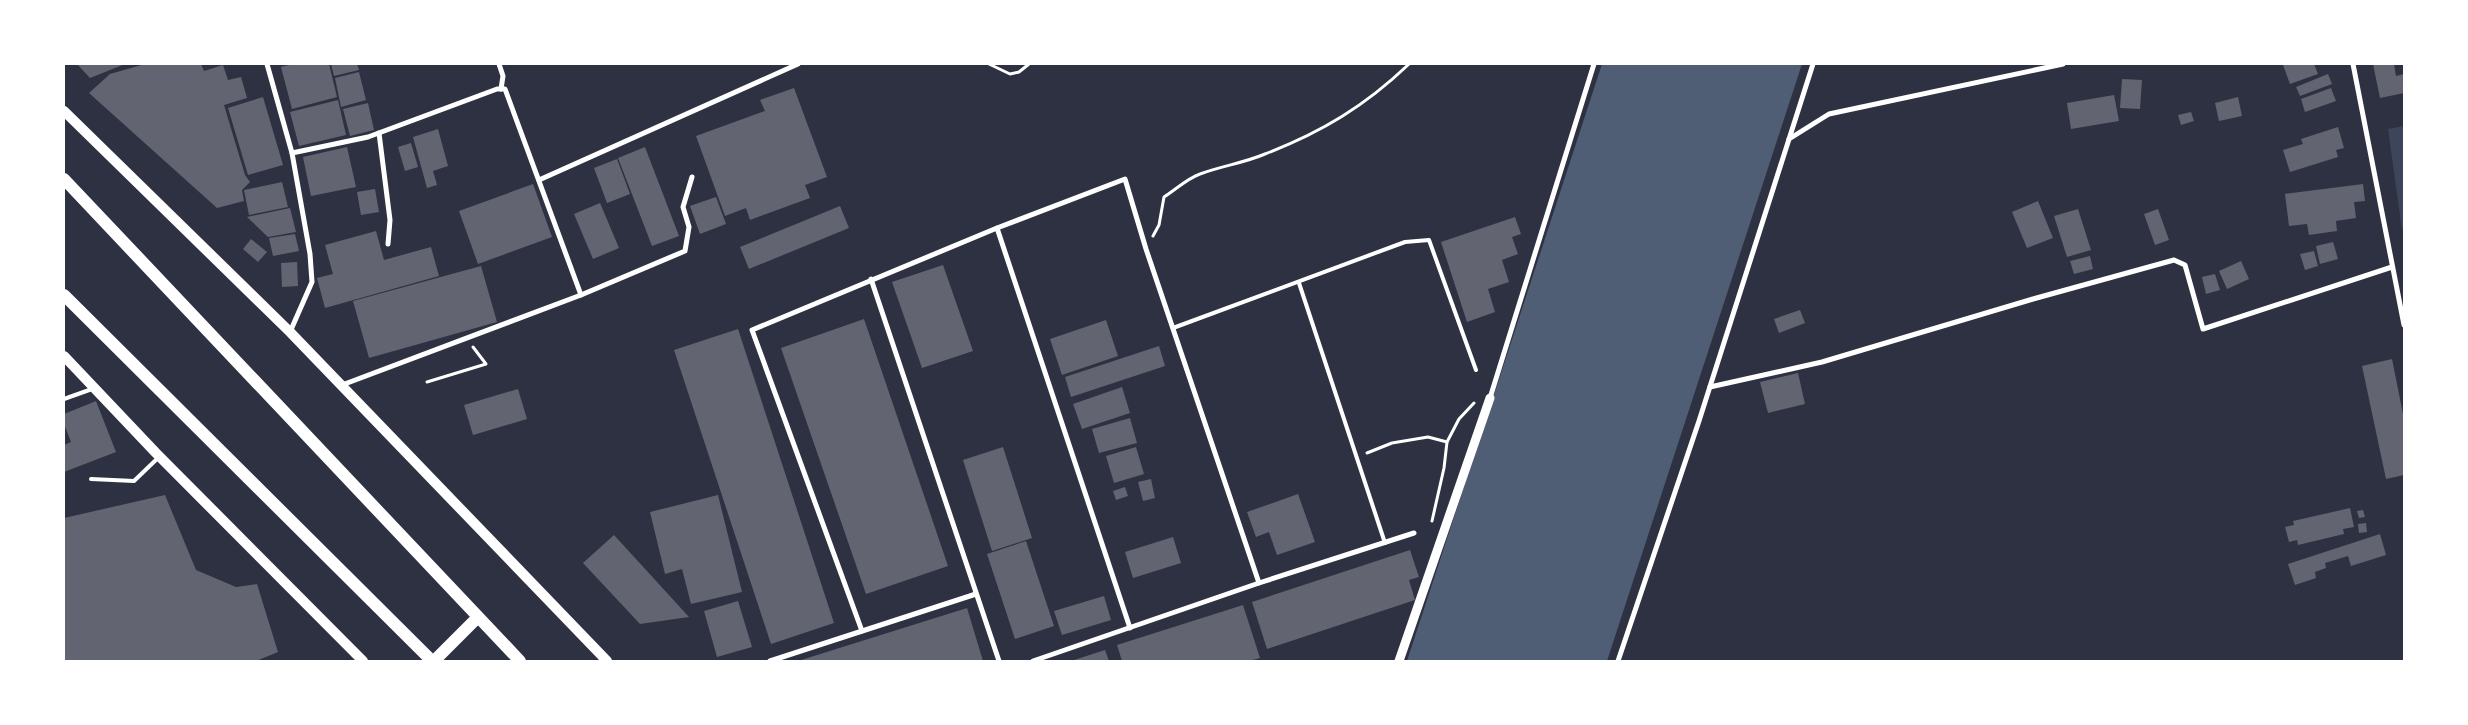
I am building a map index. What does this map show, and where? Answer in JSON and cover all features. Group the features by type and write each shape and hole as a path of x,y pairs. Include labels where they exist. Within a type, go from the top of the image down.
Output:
{"main road":[{"path":"64,111 290,332 607,661"},
{"path":"64,179 477,618 520,661"},
{"path":"64,295 433,661 477,618"},
{"path":"64,356 159,457 358,660"}],"street":[{"path":"267,64 292,154 310,254 312,282 290,332"},
{"path":"499,64 503,76 501,89"},
{"path":"539,180 798,64"},
{"path":"1399,661 1490,398 1594,64"},
{"path":"1618,661 1710,387 1813,64"},
{"path":"1789,139 1829,114 2063,64"},
{"path":"2353,64 2404,325"},
{"path":"292,154 379,133 505,89 582,294"},
{"path":"379,133 390,220 388,244"},
{"path":"342,385 582,294 685,251 689,227 683,207 692,177"},
{"path":"862,631 752,330 870,279 1125,179 1172,328 1259,583"},
{"path":"997,228 1130,628"},
{"path":"1710,387 1822,362 2032,299 2174,260 2186,265 2203,329 2392,267"},
{"path":"870,279 999,661"},
{"path":"1033,661 1259,583 1414,533"},
{"path":"770,661 976,594"}],"lane":[{"path":"1172,328 1405,242 1429,240 1476,370"},
{"path":"1299,282 1385,543"},
{"path":"64,399 95,389"},
{"path":"91,479 134,481 159,457"}],"path":[{"path":"989,64 1010,74 1019,72 1029,64"},
{"path":"1146,249 1159,225 1164,197 1198,174 1231,166 1265,154 1340,119 1384,87 1409,64"},
{"path":"427,382 486,364 466,338"},
{"path":"1357,456 1392,444 1428,437 1447,442"}],"shaded area":[{"path":"1602,64 1802,64 1607,661 1407,661"},
{"path":"2404,126 2404,229 2402,230 2388,129"}],"building":[{"path":"77,64 125,64 90,78"},
{"path":"145,64 201,64 204,71 223,65 228,80 241,77 247,98 224,105 245,175 250,182 242,190 244,201 217,208 89,93 110,74"},
{"path":"293,64 329,64 337,97 292,109 281,67"},
{"path":"331,64 357,64 359,70 334,76"},
{"path":"2314,64 2318,74 2290,84 2283,65"},
{"path":"2373,64 2394,64 2396,76 2404,74 2404,93 2380,98"},
{"path":"359,72 366,100 341,107 335,78"},
{"path":"2328,74 2332,84 2300,96 2296,87"},
{"path":"2122,79 2142,80 2140,109 2120,108"},
{"path":"794,88 827,177 805,185 810,198 750,220 746,208 725,216 696,136 765,111 760,100"},
{"path":"2331,88 2336,101 2305,112 2301,99"},
{"path":"2114,95 2119,121 2071,129 2067,103"},
{"path":"263,97 283,165 248,175 228,108"},
{"path":"2238,97 2242,116 2219,121 2215,103"},
{"path":"338,100 346,135 299,146 290,112"},
{"path":"368,103 374,130 350,136 343,109"},
{"path":"2191,112 2194,121 2181,125 2178,115"},
{"path":"2338,127 2344,148 2336,150 2338,157 2290,172 2283,150 2303,144 2301,139"},
{"path":"438,129 448,166 433,171 437,185 427,188 413,137"},
{"path":"411,143 418,167 405,171 398,147"},
{"path":"347,147 356,187 311,196 303,157"},
{"path":"645,147 679,236 652,246 618,158"},
{"path":"617,159 630,194 607,203 594,168"},
{"path":"282,182 288,207 249,215 244,190"},
{"path":"533,184 552,237 478,264 459,211"},
{"path":"2363,184 2365,201 2354,202 2356,218 2336,221 2337,231 2309,235 2307,224 2289,226 2285,194"},
{"path":"375,189 379,212 361,215 357,192"},
{"path":"716,197 726,224 700,234 690,206"},
{"path":"2038,201 2053,238 2027,248 2012,212"},
{"path":"600,203 619,248 593,259 574,214"},
{"path":"840,206 849,228 749,269 740,247"},
{"path":"290,208 296,232 268,237 247,217"},
{"path":"2078,209 2091,250 2067,257 2054,216"},
{"path":"2158,209 2169,240 2155,245 2144,214"},
{"path":"1515,217 1521,234 1512,237 1518,254 1502,260 1509,282 1488,289 1495,312 1467,322 1441,242"},
{"path":"376,231 384,260 431,247 439,276 325,308 317,278 333,274 325,245"},
{"path":"295,234 299,251 273,256 269,238"},
{"path":"251,239 267,252 258,262 243,249"},
{"path":"2333,242 2338,259 2320,264 2316,246"},
{"path":"2314,251 2318,266 2305,270 2300,254"},
{"path":"2090,256 2093,269 2074,274 2070,261"},
{"path":"2241,261 2249,279 2227,289 2219,271"},
{"path":"297,262 298,286 282,287 281,263"},
{"path":"943,265 973,351 922,368 892,282"},
{"path":"481,266 497,322 369,358 353,301"},
{"path":"2215,274 2220,290 2206,294 2202,277"},
{"path":"1800,310 1805,323 1779,333 1774,319"},
{"path":"864,319 948,566 866,594 781,348"},
{"path":"1106,320 1118,356 1062,375 1050,339"},
{"path":"738,329 834,623 771,644 674,350"},
{"path":"1159,346 1165,366 1071,397 1065,377"},
{"path":"2392,359 2404,419 2404,475 2386,479 2362,366"},
{"path":"1798,373 1805,404 1768,413 1760,382"},
{"path":"1122,387 1130,413 1082,429 1073,404"},
{"path":"518,389 527,419 473,435 464,405"},
{"path":"96,401 116,452 64,472 64,445 71,442 64,424 64,414"},
{"path":"1130,418 1137,443 1099,453 1092,429"},
{"path":"1003,447 1032,538 992,551 963,460"},
{"path":"1136,447 1144,474 1114,483 1106,456"},
{"path":"1151,479 1155,498 1143,501 1138,482"},
{"path":"1125,487 1128,496 1116,500 1113,491"},
{"path":"1298,494 1315,542 1277,555 1269,532 1256,537 1247,512"},
{"path":"165,495 196,570 236,587 257,584 278,652 256,661 64,661 64,518"},
{"path":"718,495 742,592 691,604 682,569 665,574 650,512"},
{"path":"2350,508 2354,527 2343,529 2344,534 2298,545 2297,540 2289,542 2285,527 2294,525 2293,521"},
{"path":"2363,510 2365,517 2359,518 2357,511"},
{"path":"2366,523 2367,532 2359,533 2358,524"},
{"path":"2380,534 2386,555 2351,566 2348,556 2325,563 2326,568 2315,572 2316,578 2295,585 2288,564"},
{"path":"614,535 689,617 640,624 583,563"},
{"path":"1173,537 1181,563 1133,578 1125,552"},
{"path":"1026,541 1054,626 1015,639 987,554"},
{"path":"1410,550 1419,577 1409,580 1415,600 1267,649 1252,602"},
{"path":"1104,596 1111,620 1062,635 1054,611"},
{"path":"738,601 752,647 717,657 704,611"},
{"path":"1243,605 1260,658 1249,661 1122,661 1117,645"},
{"path":"967,608 983,661 798,661"},
{"path":"1105,650 1109,661 1071,661"}]}
